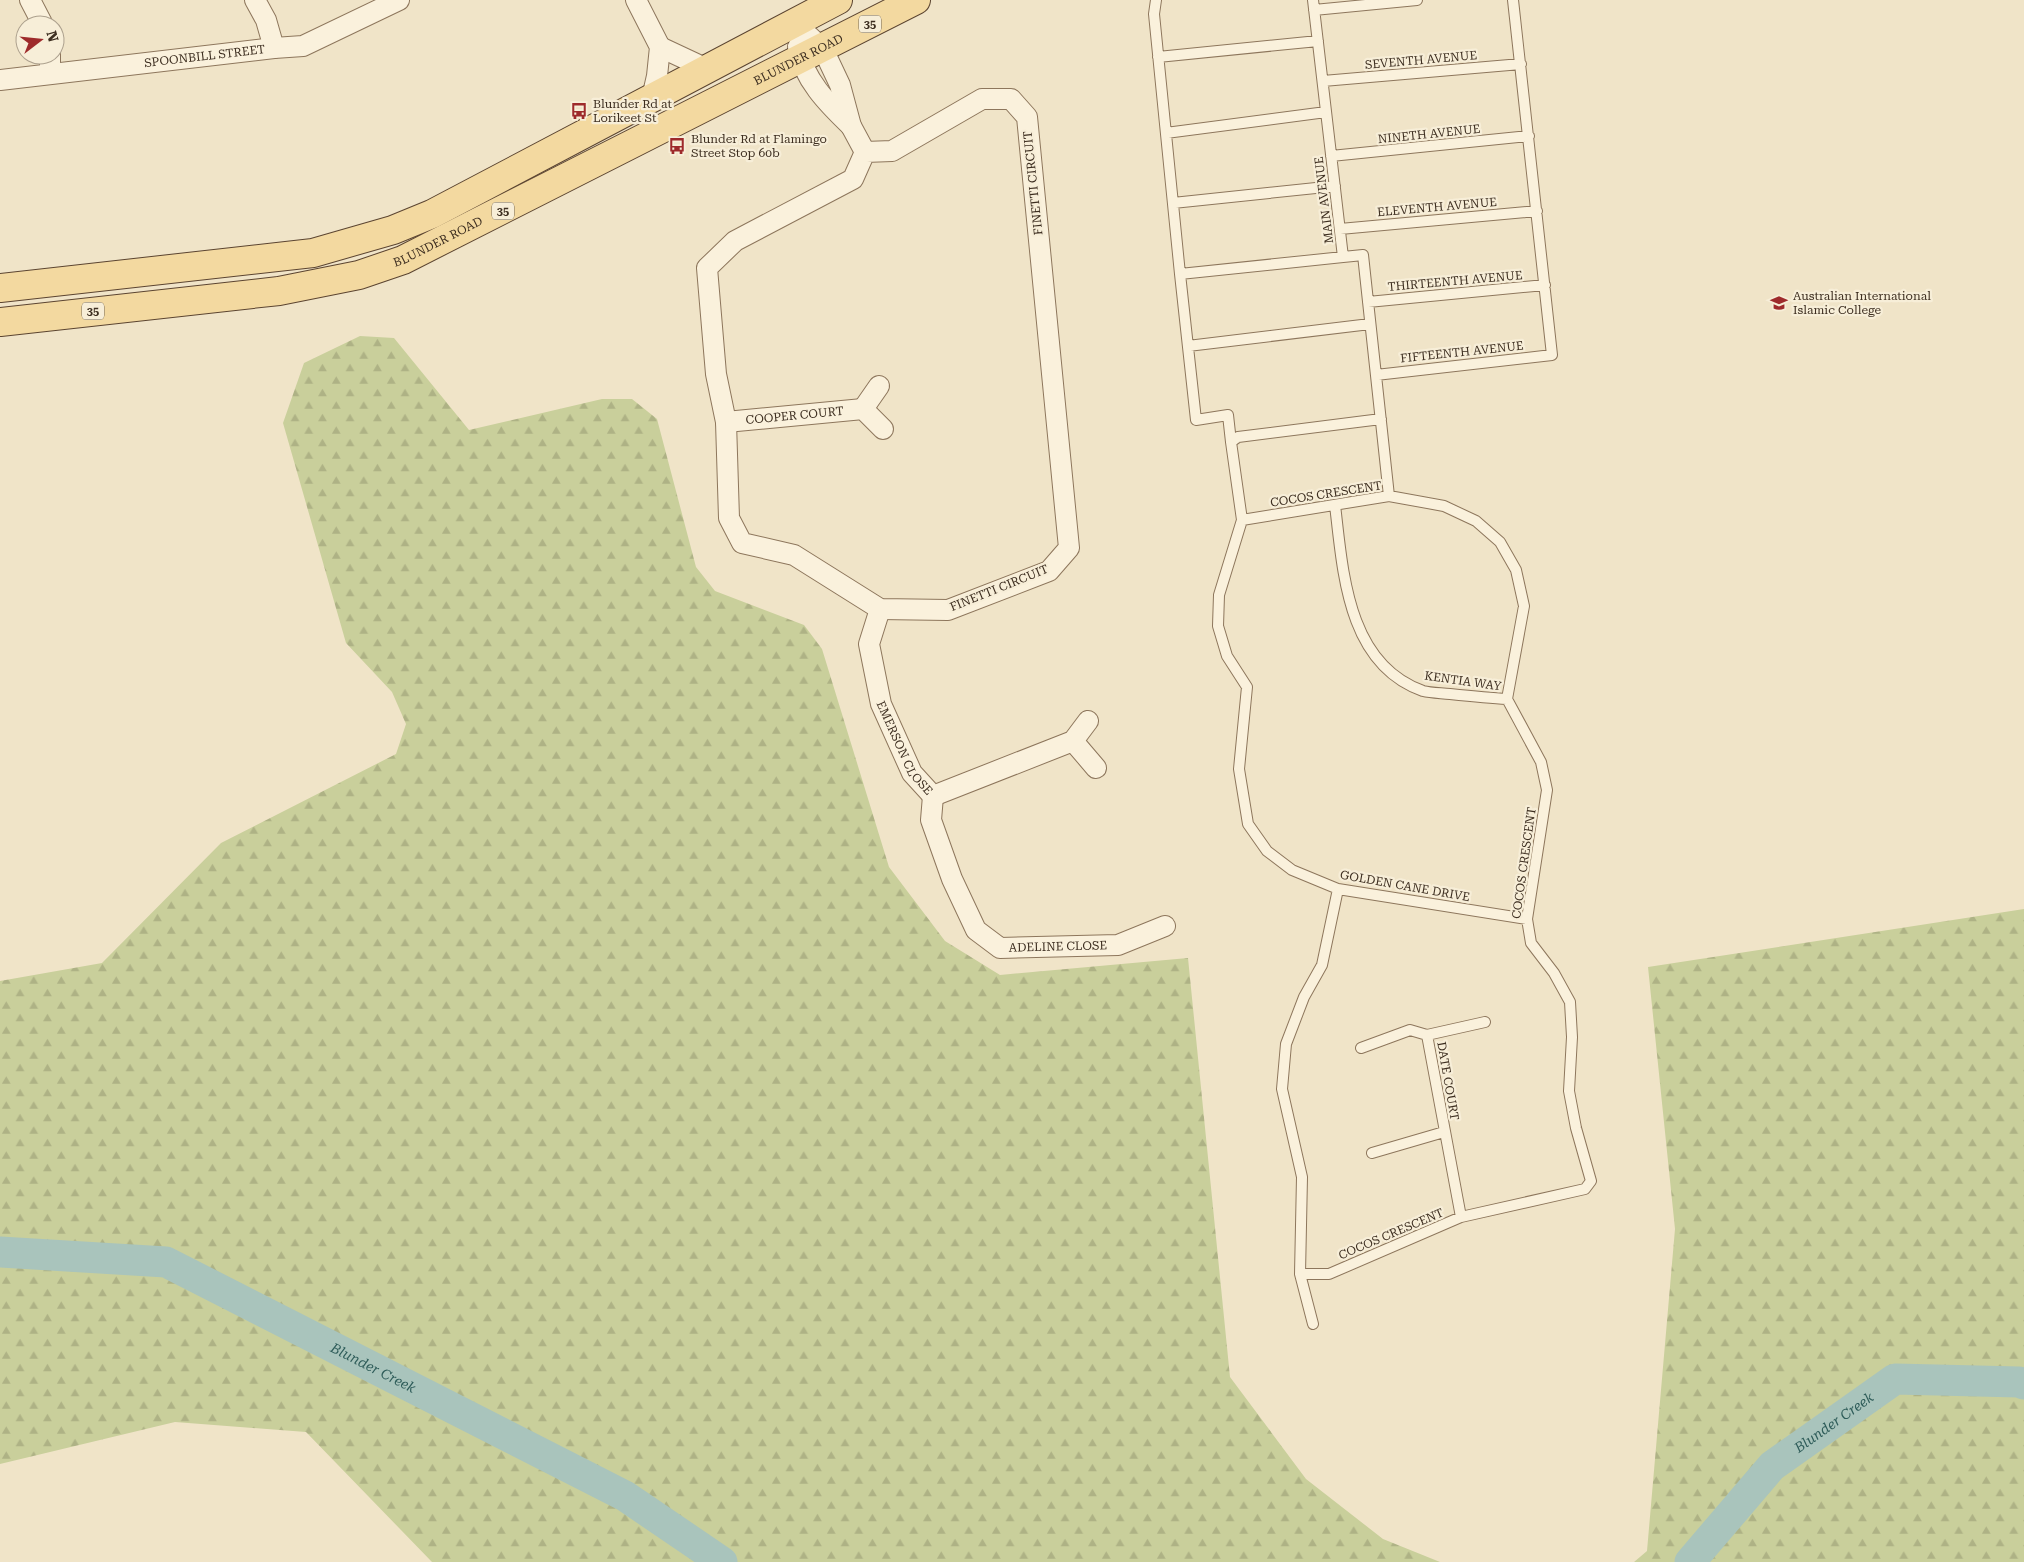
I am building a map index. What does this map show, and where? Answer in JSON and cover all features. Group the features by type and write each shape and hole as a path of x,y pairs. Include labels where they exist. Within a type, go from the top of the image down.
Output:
{"main road":[{"name":"35","path":"0,288 255,262 313,253 357,242 432,214 838,0"},
{"name":"BLUNDER ROAD","path":"0,322 279,291 359,275 430,249 916,0"}],"street":[{"path":"30,0 38,15"},
{"path":"256,0 266,20 274,48"},
{"name":"SPOONBILL STREET","path":"65,63 303,46 399,0"},
{"path":"636,0 660,47 658,76 652,98"},
{"path":"795,23 812,54 824,100 851,126 865,152 854,179 735,241 707,268 716,374 726,422 729,518 742,543 794,555 880,610"},
{"path":"660,47 707,68"},
{"name":"SPOONBILL STREET","path":"0,80 47,65"},
{"name":"FINETTI CIRCUIT","path":"865,152 892,151 982,99 1011,99 1027,118 1069,548 1049,571 948,610 880,610"},
{"path":"879,386 863,410 883,428"},
{"name":"COOPER COURT","path":"726,422 863,410"},
{"name":"EMERSON CLOSE","path":"880,610 869,644 881,704 912,773 934,796 1073,741"},
{"path":"1088,721 1073,741 1096,768"},
{"name":"ADELINE CLOSE","path":"934,796 931,820 952,879 976,930 1000,948 1118,945 1165,926"}],"lane":[{"path":"1156,0 1154,14 1188,346 1370,324"},
{"path":"1314,5 1416,0"},
{"path":"1513,0 1545,285"},
{"name":"MAIN AVENUE","path":"1314,5 1343,257 1363,255 1389,496"},
{"path":"1158,56 1318,41"},
{"name":"SEVENTH AVENUE","path":"1323,82 1521,64"},
{"path":"1166,133 1326,112"},
{"name":"NINETH AVENUE","path":"1331,156 1529,136"},
{"path":"1173,203 1335,186"},
{"name":"ELEVENTH AVENUE","path":"1340,229 1537,211"},
{"path":"1180,274 1343,257"},
{"name":"THIRTEENTH AVENUE","path":"1368,302 1545,285"},
{"name":"FIFTEENTH AVENUE","path":"1376,374 1552,355 1545,285"},
{"name":"GOLDEN CANE DRIVE","path":"1188,346 1196,420 1228,415 1242,520 1220,596 1218,626 1227,656 1246,687 1239,769 1248,824 1267,851 1292,870 1338,889 1527,919"},
{"path":"1231,442 1238,437 1381,419"},
{"name":"COCOS CRESCENT","path":"1242,520 1389,496 1444,506 1476,521 1500,542 1516,570 1524,606 1507,700 1541,762 1547,790 1527,919 1531,943 1554,973 1570,1002 1572,1037 1569,1091 1576,1128 1591,1181 1585,1188 1461,1217 1329,1274 1300,1274"},
{"name":"KENTIA WAY","path":"1336,505 1344,582 1353,616 1373,652 1396,677 1424,691 1507,700"},
{"path":"1313,1324 1300,1274 1302,1178 1282,1089 1286,1044 1304,997 1322,965 1338,889"},
{"path":"1361,1048 1410,1030 1427,1035 1485,1022"},
{"name":"DATE COURT","path":"1427,1035 1461,1217"},
{"path":"1372,1153 1444,1132"}],"green space":[{"path":"360,336 394,338 469,430 602,399 632,399 657,419 696,567 715,591 804,625 822,649 889,867 945,941 1000,975 1188,958 1230,1377 1306,1479 1383,1539 1440,1562 432,1562 306,1432 175,1422 0,1464 0,981 102,963 221,843 396,754 406,724 392,692 346,643 283,423 304,363"},
{"path":"2024,909 2024,1562 1634,1562 1647,1551 1675,1229 1648,967"}],"waterway":[{"name":"Blunder Creek","path":"0,1252 166,1262 625,1496 722,1562"},
{"name":"Blunder Creek","path":"1690,1562 1772,1466 1895,1379 2019,1382 2024,1384"}],"place":[{"name":"Blunder Rd at Lorikeet St","path":"579,111"},
{"name":"Blunder Rd at Flamingo Street Stop 60b","path":"677,146"},
{"name":"Australian International Islamic College","path":"1779,303"}]}
